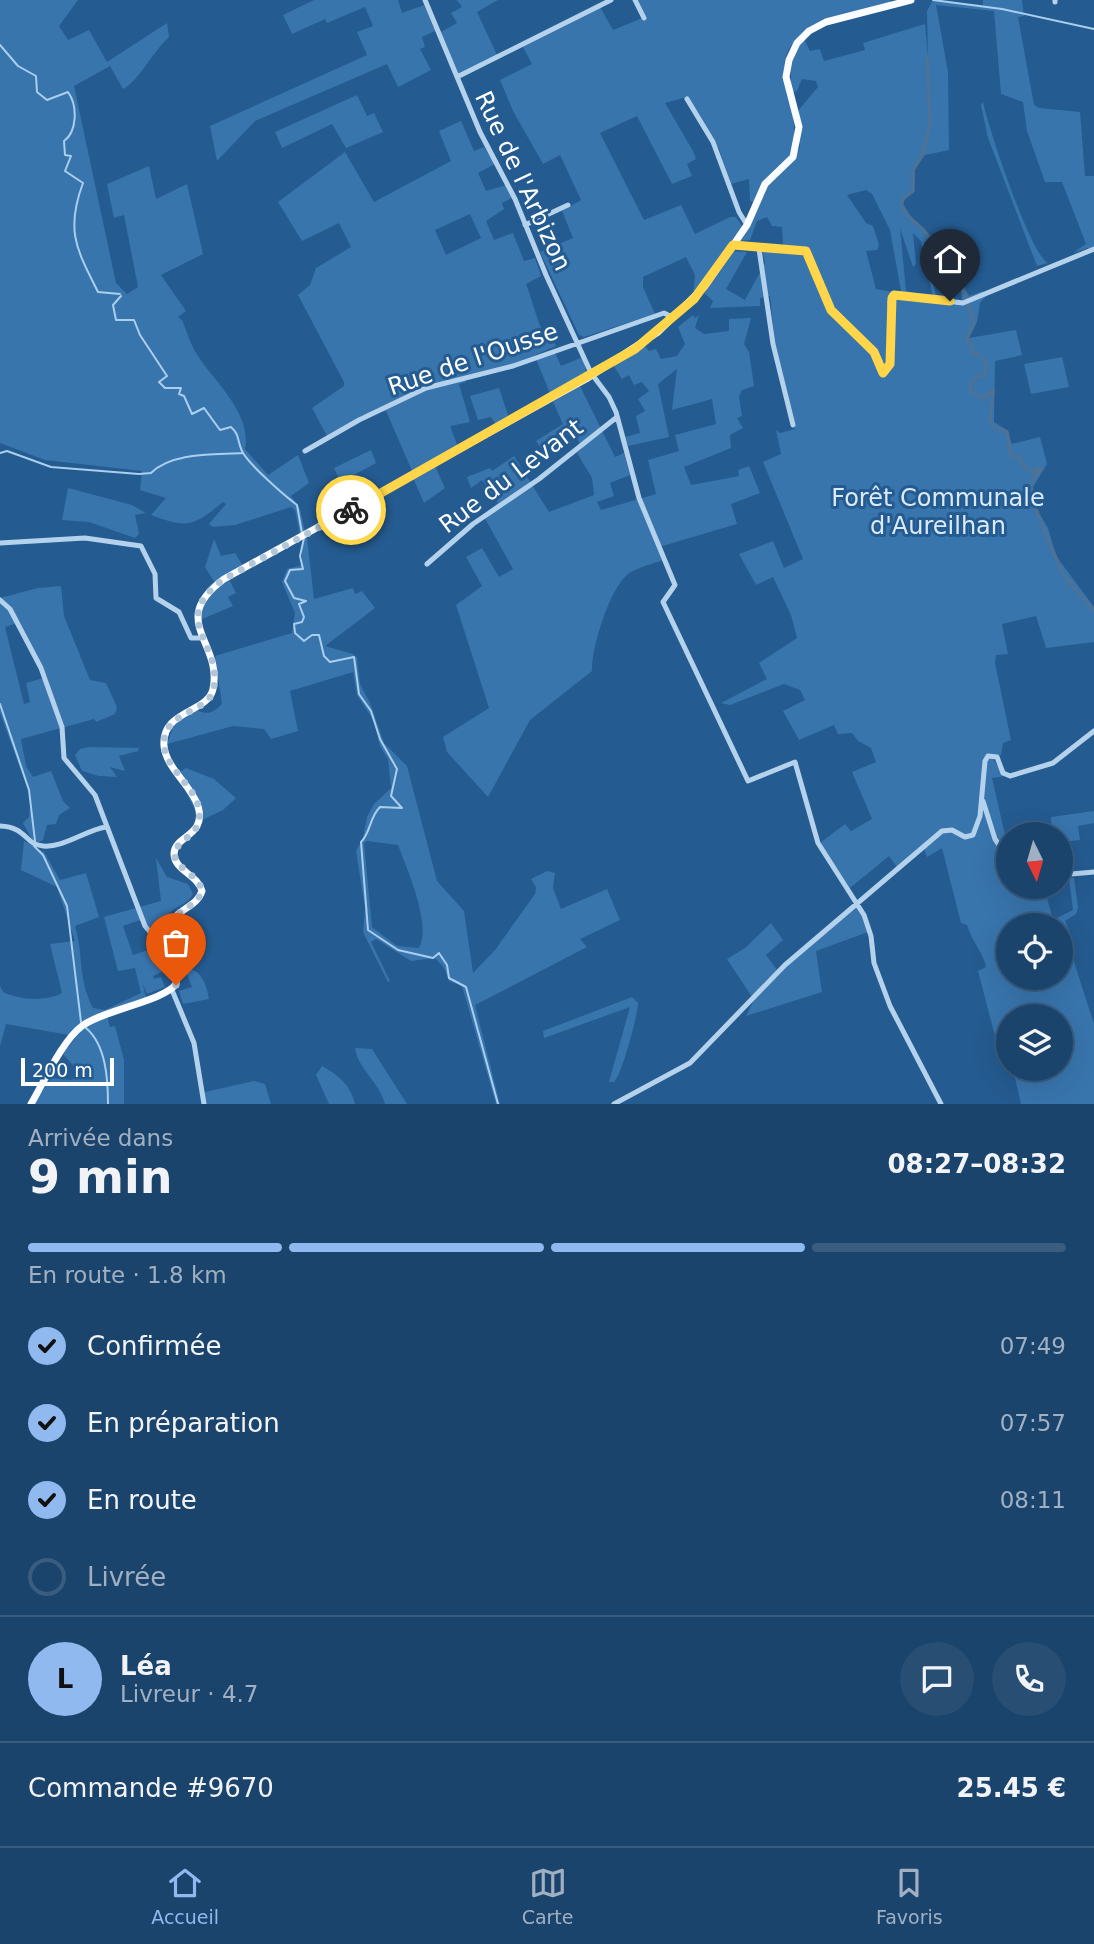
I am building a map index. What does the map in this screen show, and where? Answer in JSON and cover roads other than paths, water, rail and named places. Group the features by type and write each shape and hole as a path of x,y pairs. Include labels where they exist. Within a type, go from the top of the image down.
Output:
{"main road":[{"path":"31,1104 68,1041 81,1027 172,990 177,982 171,928 175,918 197,902 202,891 197,879 174,858 177,846 195,831 199,814 195,798 169,758 164,744 165,737 178,718 206,702 213,690 210,657 202,638 197,611 212,588 592,376 635,349 674,318 700,293 747,225 765,184 790,162 798,144 797,120 786,82 789,60 797,43 809,31 826,22 911,0"}],"street":[{"name":"Rue de l'Arbizon","path":"425,0 480,132 504,175 592,376 609,397 639,498 675,585 663,602 747,781 795,762 818,843 857,903"},
{"path":"457,77 611,0"},
{"path":"635,0 644,18"},
{"path":"687,99 713,142 738,212 747,225"},
{"path":"526,225 568,205"},
{"path":"733,245 806,251 831,310 874,352 883,373 890,364 890,302 894,295 967,302 1063,259 1094,249"},
{"path":"759,249 773,344 793,425"},
{"name":"Rue de l'Ousse","path":"305,452 359,420 426,388 513,366 664,313 674,318"},
{"name":"Rue du Levant","path":"427,564 473,524 539,479 617,417"},
{"path":"0,543 85,538 141,546 155,573 156,598 179,612 191,638 202,638"},
{"path":"0,600 10,609 41,668 61,727 64,758 95,795 147,930 171,928"},
{"path":"614,1104 690,1063 785,965 942,831 952,830 963,836 971,836 978,828 983,801 985,761 988,756 997,757 1003,773 1010,776 1053,763 1094,731"},
{"path":"983,801 996,840"},
{"path":"0,826 19,829 33,843 45,847 106,827"},
{"path":"1073,874 1094,872"},
{"path":"857,903 868,925 874,963 890,1006 941,1104"},
{"path":"172,990 194,1043 204,1104"}],"waterway":[{"path":"933,0 1002,9 1094,29"},
{"path":"0,45 18,66 36,76 37,92 47,100 68,92 71,98 75,118 72,132 64,141 65,155 71,156 65,171 83,183 75,214 76,240 98,292 120,294"},
{"path":"927,57 930,123 923,153 913,170 913,191 903,198 901,206 934,243 961,286 974,323 966,340 972,345 971,352 981,356 987,365 984,376 976,377 970,384 971,393 982,398 993,390 990,420 994,427 1007,432 1011,457 1020,456 1022,464 1034,474 1037,468 1042,468 1030,485 1035,507 1062,573 1094,611"},
{"path":"121,296 113,305 116,320 134,320 140,335 167,376 159,382 165,388 181,388 179,394 184,396 192,414 204,408 220,430 231,427 234,430 242,451 251,464 297,505 302,533"},
{"path":"0,453 7,451 51,467 139,474 151,473 170,461 182,458 243,453"},
{"path":"304,538 300,556 303,569 290,570 285,581 294,598 306,601 299,604 304,617 302,622 294,624 295,633 304,641 312,635 319,635 324,656 330,662 354,657 359,694 371,711 380,739 397,769 391,796 402,808 380,807 361,842 368,930 398,950 433,958 439,953 447,965 449,978 466,987 498,1104"},
{"path":"0,704 29,790 35,841"},
{"path":"34,846 43,855 67,906 81,1022"},
{"path":"86,1028 93,1035 102,1053 108,1104"}],"park label":[{"name":"Forêt Communale d'Aureilhan","path":"938,512"}]}
